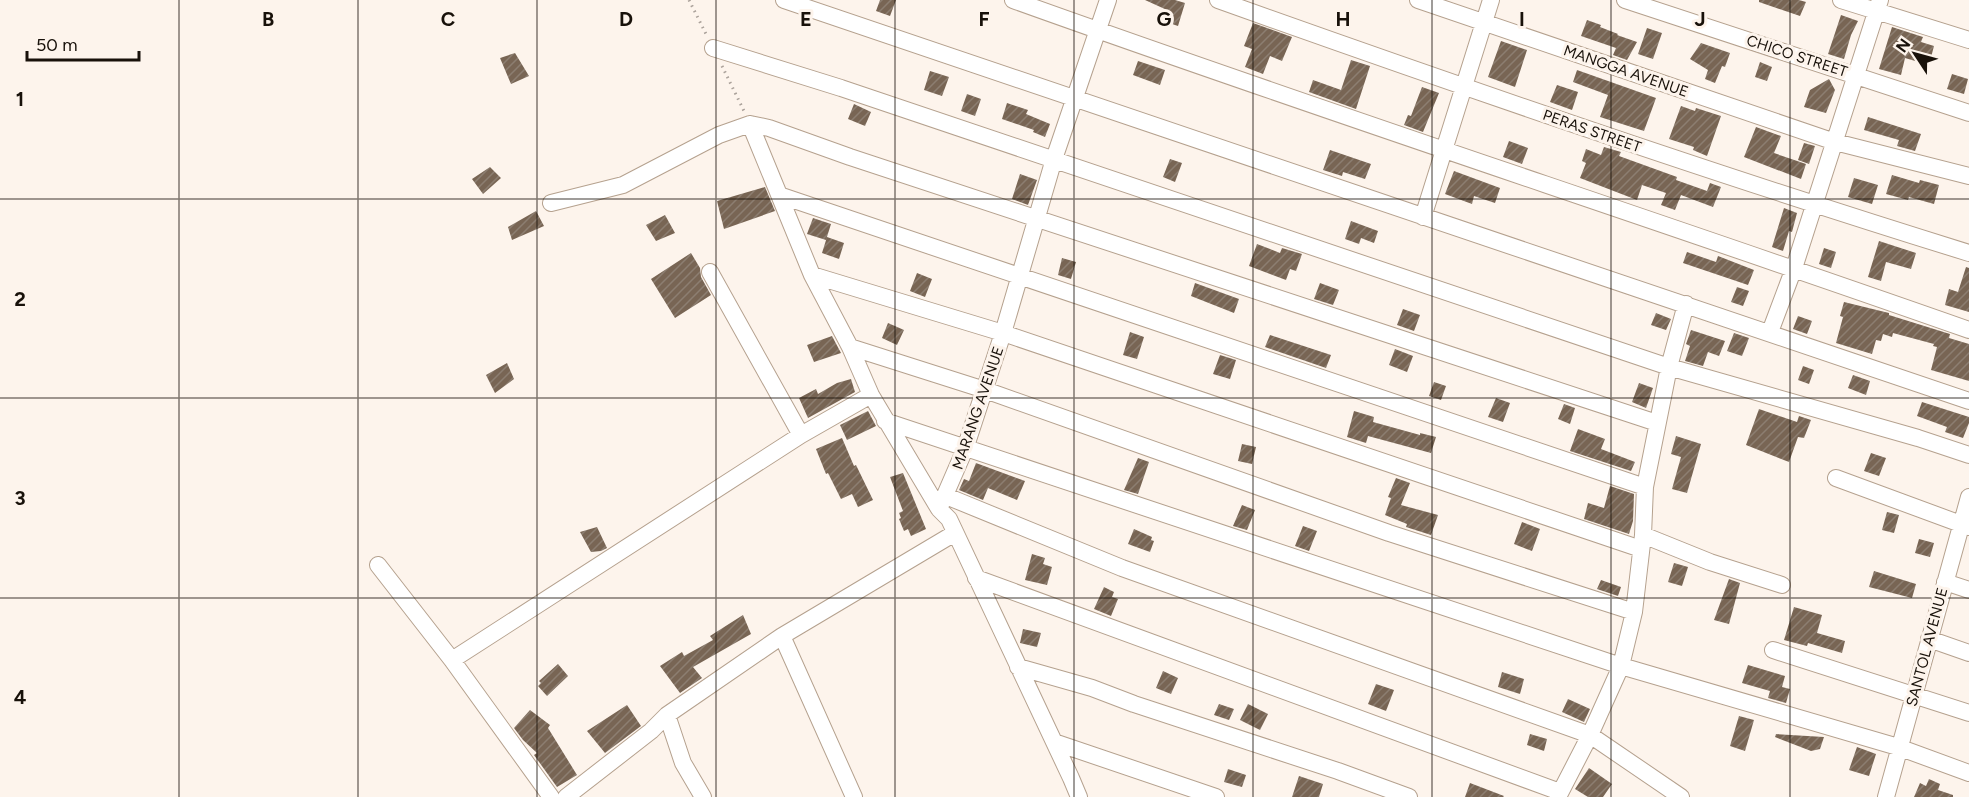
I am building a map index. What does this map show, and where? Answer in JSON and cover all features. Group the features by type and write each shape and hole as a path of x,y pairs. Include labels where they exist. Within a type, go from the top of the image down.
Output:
{"street":[{"path":"784,0 1969,401"},
{"path":"1013,0 1444,151 1794,268 1969,330"},
{"name":"MARANG AVENUE","path":"943,503 966,448 1003,333 1054,159 1108,0"},
{"name":"PERAS STREET","path":"1218,0 1463,87 1814,205 1969,253"},
{"name":"MANGGA AVENUE","path":"1418,0 1835,142 1969,176"},
{"path":"1423,217 1491,0"},
{"name":"CHICO STREET","path":"1625,0 1969,113"},
{"path":"1841,0 1879,6 1969,40"},
{"path":"1770,332 1794,268 1879,6"},
{"path":"713,48 1054,159 1669,367 1918,438 1969,455"},
{"path":"750,124 782,196 812,275 850,346 885,421 943,503 954,533 1078,797"},
{"path":"551,203 623,185 719,135 750,124 769,128 850,157 1657,423"},
{"path":"782,196 1645,487"},
{"path":"710,272 801,435"},
{"path":"812,275 1003,333 1642,542 1782,585"},
{"path":"976,578 1559,795 1590,735 1621,666 1634,612 1642,542 1645,487 1669,367 1686,304"},
{"path":"850,346 985,390 1389,533 1634,612"},
{"path":"452,660 801,435 871,395"},
{"path":"885,421 1621,666 1898,747 1969,773"},
{"path":"1836,478 1965,526"},
{"name":"SANTOL AVENUE","path":"1886,797 1945,582 1965,526 1969,497"},
{"path":"943,503 1590,735 1681,797"},
{"path":"566,797 651,731 667,715 782,636 954,533"},
{"path":"378,565 452,660 551,797"},
{"path":"1945,582 1969,590"},
{"path":"782,636 854,797"},
{"path":"1929,639 1969,653"},
{"path":"1773,650 1969,713"},
{"path":"1018,667 1092,687 1134,704 1338,771 1409,797"},
{"path":"667,715 683,763 704,797"},
{"path":"1054,742 1216,797"}],"building":[{"path":"880,0 896,0 890,16 876,11"},
{"path":"1145,0 1175,0 1185,3 1178,26 1163,21 1167,10"},
{"path":"1759,0 1806,2 1800,16 1759,2"},
{"path":"1841,15 1858,21 1844,59 1828,54"},
{"path":"1587,20 1637,42 1627,60 1613,55 1616,48 1581,36"},
{"path":"1253,23 1292,37 1282,61 1270,56 1263,74 1245,67 1252,49 1244,46"},
{"path":"1892,27 1923,37 1921,42 1934,46 1929,65 1905,58 1901,75 1879,69"},
{"path":"1647,28 1662,33 1653,59 1638,54"},
{"path":"1501,41 1527,50 1515,87 1488,77"},
{"path":"1701,43 1730,53 1715,83 1705,79 1708,70 1690,59"},
{"path":"515,53 529,76 511,84 500,58"},
{"path":"1351,60 1370,66 1356,109 1309,92 1313,80 1341,90"},
{"path":"1138,61 1165,70 1160,85 1133,75"},
{"path":"1760,62 1772,67 1767,81 1755,77"},
{"path":"1577,70 1656,98 1644,131 1600,117 1608,95 1573,82"},
{"path":"930,71 949,77 942,96 924,90"},
{"path":"1952,74 1968,79 1964,94 1947,89"},
{"path":"1829,79 1835,90 1826,113 1804,107 1810,90"},
{"path":"1557,85 1578,92 1572,110 1550,102"},
{"path":"1422,87 1439,93 1423,132 1404,125 1408,115 1411,116"},
{"path":"967,94 981,99 975,116 961,111"},
{"path":"1007,103 1028,110 1026,114 1050,124 1045,137 1033,132 1034,130 1002,119"},
{"path":"854,104 871,112 865,126 848,119"},
{"path":"1681,106 1721,116 1707,156 1693,150 1694,147 1669,139"},
{"path":"1868,117 1921,134 1915,151 1897,146 1899,140 1864,130"},
{"path":"1756,127 1781,136 1774,153 1806,164 1801,179 1744,157"},
{"path":"1509,141 1528,148 1522,164 1503,157"},
{"path":"1804,143 1815,146 1809,164 1798,160"},
{"path":"1604,147 1621,152 1619,156 1677,177 1676,180 1707,191 1710,183 1721,187 1713,207 1681,195 1675,210 1661,205 1666,193 1642,185 1637,200 1580,178 1586,163 1582,161 1586,149 1601,155"},
{"path":"1330,150 1371,164 1365,179 1343,172 1342,176 1323,170"},
{"path":"1170,159 1182,163 1175,182 1163,177"},
{"path":"490,167 501,178 483,194 472,179"},
{"path":"1454,171 1500,188 1495,203 1474,196 1472,204 1445,194"},
{"path":"1020,174 1037,180 1028,205 1012,199"},
{"path":"1892,175 1919,183 1920,180 1939,185 1934,204 1886,194"},
{"path":"1854,178 1878,185 1872,204 1848,197"},
{"path":"765,187 775,211 724,229 717,201"},
{"path":"1784,208 1797,213 1792,232 1789,231 1783,251 1772,247"},
{"path":"536,211 544,226 512,240 508,227"},
{"path":"665,215 675,233 656,241 646,225"},
{"path":"813,218 831,224 826,240 807,234"},
{"path":"1351,221 1378,231 1374,243 1361,238 1359,244 1345,239"},
{"path":"827,237 844,243 839,259 822,253"},
{"path":"1879,241 1916,253 1911,269 1886,262 1881,281 1868,277"},
{"path":"1257,244 1280,253 1282,248 1302,254 1296,271 1290,269 1286,280 1249,266"},
{"path":"1824,248 1836,252 1831,268 1819,264"},
{"path":"1687,252 1716,262 1718,256 1754,270 1748,285 1683,263"},
{"path":"691,253 711,295 675,318 651,279"},
{"path":"1062,258 1076,262 1071,279 1058,275"},
{"path":"1966,267 1969,268 1969,312 1945,305 1949,289 1958,292"},
{"path":"917,273 932,279 925,297 910,291"},
{"path":"1195,283 1239,299 1234,313 1191,296"},
{"path":"1320,283 1339,290 1333,305 1314,299"},
{"path":"1737,287 1749,291 1743,306 1731,302"},
{"path":"1844,302 1889,313 1889,315 1950,334 1949,338 1969,344 1969,381 1931,370 1937,347 1933,346 1934,344 1893,333 1892,337 1883,334 1881,341 1876,340 1872,354 1836,343 1843,317 1840,316"},
{"path":"1403,309 1420,315 1414,331 1397,325"},
{"path":"1656,313 1671,319 1666,330 1651,325"},
{"path":"1798,316 1812,321 1807,334 1793,329"},
{"path":"888,323 904,330 897,345 882,338"},
{"path":"1691,330 1725,341 1719,356 1708,352 1703,366 1685,361 1690,346 1686,344"},
{"path":"1130,332 1144,337 1137,359 1123,355"},
{"path":"1734,333 1749,338 1742,356 1727,351"},
{"path":"1270,335 1331,355 1326,368 1265,347"},
{"path":"832,336 841,353 814,362 807,345"},
{"path":"1395,349 1413,356 1407,372 1389,365"},
{"path":"1220,355 1236,360 1230,379 1213,374"},
{"path":"507,363 514,379 495,393 486,375"},
{"path":"1803,366 1814,370 1809,384 1798,380"},
{"path":"1853,375 1870,381 1866,395 1848,388"},
{"path":"851,379 855,392 808,418 799,398 816,389 818,394 837,383"},
{"path":"1434,382 1446,386 1441,400 1429,396"},
{"path":"1639,383 1653,388 1646,408 1632,402"},
{"path":"1496,398 1510,403 1503,422 1488,417"},
{"path":"1922,402 1969,417 1963,438 1945,432 1947,427 1917,416"},
{"path":"1564,404 1575,408 1570,424 1558,419"},
{"path":"1759,409 1797,422 1799,416 1811,420 1804,438 1798,437 1789,462 1746,445"},
{"path":"868,411 876,426 847,440 840,425"},
{"path":"1354,411 1374,417 1373,422 1436,437 1431,453 1368,436 1366,443 1347,437"},
{"path":"1578,429 1605,439 1601,449 1635,462 1631,471 1570,451"},
{"path":"1676,436 1701,444 1687,493 1672,489 1681,457 1671,454"},
{"path":"842,438 873,500 858,507 852,494 841,499 828,473 826,474 816,449"},
{"path":"1242,444 1256,447 1252,464 1238,461"},
{"path":"1871,453 1886,458 1879,476 1864,471"},
{"path":"1138,458 1149,462 1138,494 1124,490"},
{"path":"976,463 1025,481 1017,500 988,488 983,500 959,490 964,479 969,481"},
{"path":"903,473 926,529 911,536 908,529 904,531 899,519 901,518 899,513 903,511 890,477"},
{"path":"1396,478 1410,483 1401,505 1438,515 1431,535 1406,527 1407,524 1385,515 1391,498 1388,497"},
{"path":"1610,486 1634,494 1633,521 1629,534 1584,519 1588,503 1604,508"},
{"path":"1242,505 1255,510 1247,530 1233,526"},
{"path":"1887,512 1899,515 1894,533 1882,530"},
{"path":"1522,522 1540,529 1532,551 1514,544"},
{"path":"1303,526 1317,531 1309,551 1295,546"},
{"path":"597,527 607,548 591,552 580,532"},
{"path":"1134,529 1152,537 1151,540 1154,541 1150,552 1128,544"},
{"path":"1919,539 1934,543 1930,557 1915,553"},
{"path":"1032,554 1045,558 1043,564 1052,567 1047,585 1025,580"},
{"path":"1674,563 1688,567 1682,586 1668,582"},
{"path":"1874,571 1916,584 1912,598 1869,587"},
{"path":"1729,579 1740,583 1729,624 1714,620"},
{"path":"1601,580 1621,587 1618,596 1597,589"},
{"path":"1104,587 1114,592 1112,597 1118,599 1111,616 1094,609"},
{"path":"1794,607 1822,615 1817,633 1845,641 1842,653 1808,643 1807,646 1784,640"},
{"path":"743,615 751,634 693,667 702,678 680,693 660,666 682,652 684,656 713,640 710,636"},
{"path":"1023,629 1041,633 1037,647 1020,643"},
{"path":"558,664 568,676 547,696 538,686 541,683 539,681"},
{"path":"1748,665 1785,676 1782,687 1790,689 1786,703 1768,698 1770,691 1742,683"},
{"path":"1163,671 1178,678 1171,694 1156,688"},
{"path":"1502,672 1524,679 1520,694 1498,687"},
{"path":"1376,684 1394,690 1386,711 1368,704"},
{"path":"1568,699 1590,709 1584,722 1562,712"},
{"path":"1219,704 1234,709 1229,720 1214,715"},
{"path":"1248,704 1268,714 1260,730 1240,720"},
{"path":"627,705 641,726 605,753 587,731"},
{"path":"530,710 550,725 548,728 577,775 557,787 534,755 537,753 514,728"},
{"path":"1739,716 1754,720 1745,751 1730,746"},
{"path":"1530,734 1547,739 1544,751 1527,745"},
{"path":"1776,734 1824,737 1820,749 1811,751 1775,737"},
{"path":"1857,747 1876,754 1869,776 1849,770"},
{"path":"1589,768 1612,784 1603,797 1588,797 1575,789"},
{"path":"1228,769 1246,775 1242,787 1224,782"},
{"path":"1299,776 1323,784 1319,797 1292,797"},
{"path":"1929,779 1940,784 1938,790 1953,795 1953,797 1914,797 1920,783 1926,786"},
{"path":"1470,783 1504,796 1465,797"}]}
